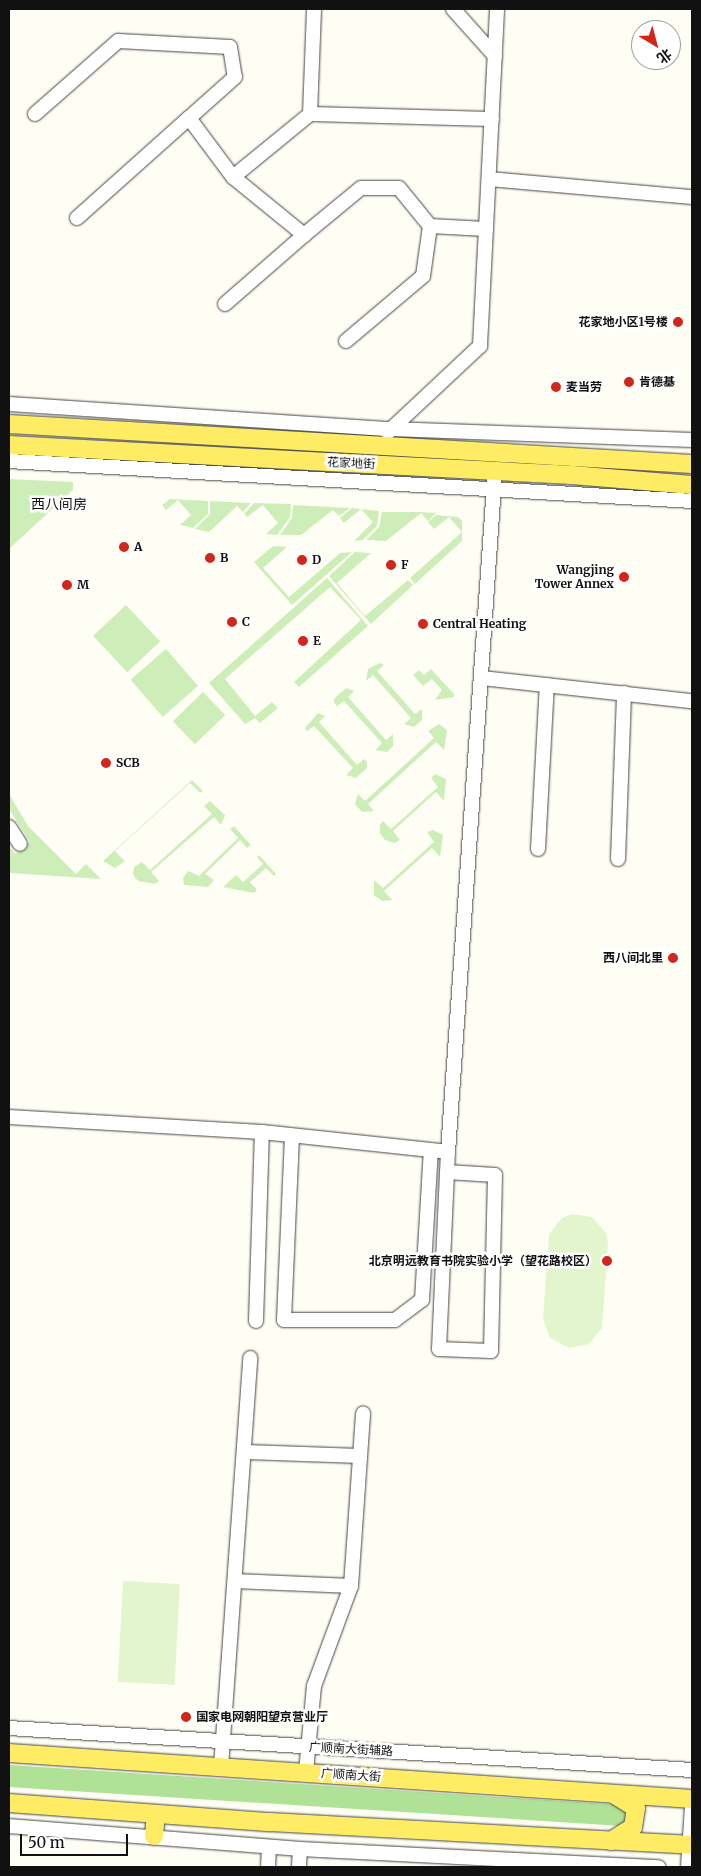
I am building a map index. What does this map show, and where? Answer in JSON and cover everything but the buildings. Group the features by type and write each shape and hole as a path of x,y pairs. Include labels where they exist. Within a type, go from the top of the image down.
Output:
{"main road":[{"name":"花家地街","path":"9,424 692,464"},
{"name":"花家地街","path":"9,444 495,471 692,485"},
{"name":"广顺南大街","path":"9,1753 692,1799"},
{"path":"611,1841 633,1827 636,1808 614,1794"},
{"path":"9,1803 156,1815 691,1845"},
{"path":"154,1836 156,1815"}],"street":[{"path":"310,114 314,9"},
{"path":"453,9 495,56"},
{"path":"373,446 480,346 497,9"},
{"path":"35,114 118,41 230,47 235,77 77,218"},
{"path":"233,177 310,114 492,118"},
{"path":"189,118 233,177 304,235"},
{"path":"488,179 692,197"},
{"path":"225,304 361,188 399,188 430,226 423,276 346,341"},
{"path":"430,226 486,229"},
{"path":"9,404 390,429 692,440"},
{"path":"9,461 692,501"},
{"path":"447,1172 495,1175 491,1351 440,1348 447,1172 448,1152 495,471"},
{"path":"482,678 692,701"},
{"path":"538,849 547,685"},
{"path":"618,859 624,694"},
{"path":"9,827 20,844"},
{"path":"9,1117 262,1132 448,1152"},
{"path":"256,1321 262,1132"},
{"path":"292,1136 284,1320 396,1320 422,1300 431,1150"},
{"path":"221,1766 246,1452 250,1358"},
{"path":"306,1772 314,1686 351,1586 363,1413"},
{"path":"246,1452 360,1456"},
{"path":"236,1581 351,1586"},
{"name":"广顺南大街辅路","path":"9,1728 692,1770"},
{"path":"688,1867 691,1845 692,1806"},
{"path":"9,1826 300,1849 659,1867"},
{"path":"268,1867 269,1847"},
{"path":"299,1867 300,1849"}],"green space":[{"path":"9,479 73,482 73,490 9,549"},
{"path":"170,499 208,501 208,514 193,528 180,525 191,515 178,500 166,510 162,505"},
{"path":"210,501 251,503 243,512 237,506 209,532 195,529 210,514"},
{"path":"254,503 291,504 290,517 277,535 266,534 278,523 263,505 247,517 244,514"},
{"path":"293,505 350,508 339,516 333,510 301,535 280,535 292,518"},
{"path":"352,508 361,509 344,523 340,518"},
{"path":"361,509 379,511 377,526 363,540 354,541 373,522"},
{"path":"382,512 436,513 428,521 421,513 386,541 366,540 379,527"},
{"path":"436,515 458,517 462,521 462,532 449,517 434,529 428,522"},
{"path":"462,532 462,541 415,584 410,578"},
{"path":"273,546 287,547 263,568 289,597 340,553 352,552 292,605 254,562"},
{"path":"355,552 371,553 337,583 365,616 408,580 413,585 371,624 329,576"},
{"path":"327,578 368,626 299,687 294,682 361,620 330,587 225,679 255,716 272,702 278,708 260,723 255,718 245,724 209,683"},
{"path":"126,605 160,642 127,672 93,636"},
{"path":"166,649 198,686 163,717 131,680"},
{"path":"380,663 384,665 377,671 415,714 422,709 422,720 414,727 404,724 411,718 373,675 366,681 368,669"},
{"path":"431,669 454,694 454,697 435,700 442,690 432,679 423,686 413,675 419,670 424,675"},
{"path":"346,688 354,691 348,697 386,740 393,734 393,746 387,752 375,750 382,743 344,701 337,706 334,703 334,699"},
{"path":"203,692 225,715 195,744 173,721"},
{"path":"318,713 325,716 319,722 357,765 364,759 367,762 367,768 356,778 346,775 353,768 314,726 307,731 305,728"},
{"path":"439,724 447,730 444,750 436,742 368,804 374,811 362,812 355,804 358,794 365,801 434,738 428,731"},
{"path":"435,774 446,779 444,801 436,792 393,831 400,840 395,843 385,840 380,833 380,825 383,821 391,829 438,787 431,778"},
{"path":"192,780 203,791 200,793 190,783 115,851 125,861 115,868 103,861"},
{"path":"9,794 28,826 76,874 86,864 101,879 9,873 9,846 15,854 30,842 9,809"},
{"path":"210,801 225,815 221,825 214,817 151,872 159,881 155,884 138,881 133,875 134,867 142,862 150,870 212,814 204,806"},
{"path":"234,826 251,845 247,848 240,840 205,874 214,880 208,887 184,885 183,878 188,871 199,876 238,838 230,829"},
{"path":"433,830 443,835 440,857 432,848 384,891 392,900 382,901 374,895 374,880 383,888 434,842 427,832"},
{"path":"259,855 276,874 274,876 266,868 250,882 257,890 254,893 223,887 236,875 243,882 263,864 257,857"},
{"path":"572,1214 592,1217 606,1233 608,1243 602,1328 589,1344 569,1348 550,1338 543,1319 549,1234 562,1218"},
{"path":"123,1581 180,1584 175,1685 118,1682"},
{"path":"9,1765 622,1805 627,1811 627,1821 622,1826 9,1787"}],"place":[{"name":"花家地小区1号楼","path":"678,322"},
{"name":"肯德基","path":"629,382"},
{"name":"麦当劳","path":"556,387"},
{"name":"A","path":"124,547"},
{"name":"B","path":"210,558"},
{"name":"D","path":"302,560"},
{"name":"F","path":"391,565"},
{"name":"Wangjing Tower Annex","path":"624,577"},
{"name":"M","path":"67,585"},
{"name":"C","path":"232,622"},
{"name":"Central Heating","path":"423,624"},
{"name":"E","path":"303,641"},
{"name":"SCB","path":"106,763"},
{"name":"西八间北里","path":"673,958"},
{"name":"北京明远教育书院实验小学（望花路校区）","path":"607,1261"},
{"name":"国家电网朝阳望京营业厅","path":"186,1717"}],"district":[{"name":"西八间房","path":"59,504"}]}
